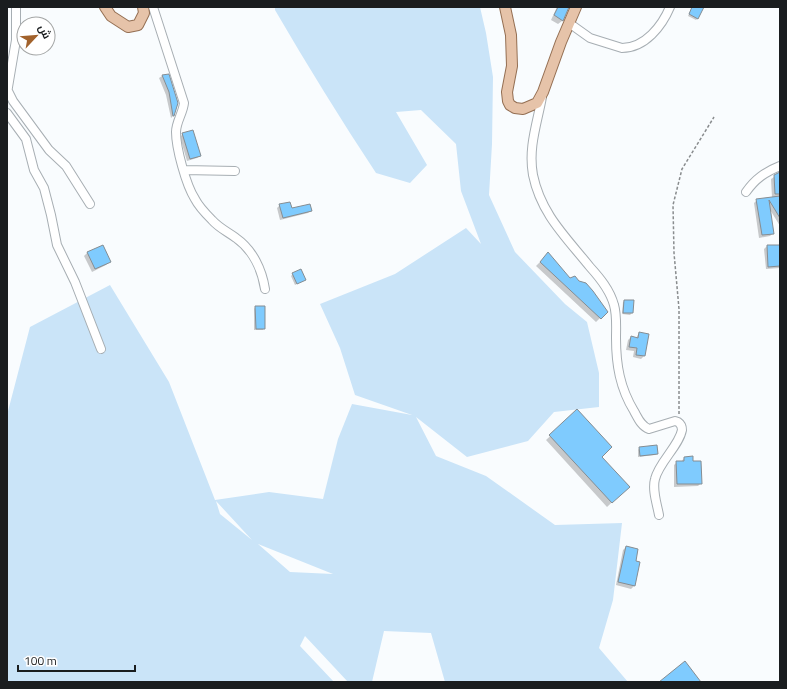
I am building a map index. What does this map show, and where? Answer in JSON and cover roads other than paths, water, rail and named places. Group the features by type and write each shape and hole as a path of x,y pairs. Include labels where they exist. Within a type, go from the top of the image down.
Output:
{"main road":[{"path":"105,7 111,16 128,27 138,25 144,13 143,7"},
{"path":"505,7 511,35 512,66 507,92 508,101 510,105 515,108 522,109 537,103 543,92 561,42 576,7"}],"street":[{"path":"16,7 16,40 8,92 12,101 49,150 66,166 90,204"},
{"path":"153,7 184,103 183,112 177,123 176,139 191,191 195,200 203,211 223,230 245,245 264,277 265,289"},
{"path":"569,23 590,38 626,48 638,44 655,31 661,25 670,7"},
{"path":"543,92 531,154 533,176 541,199 549,217 596,274 610,294 615,306 616,356 620,381 630,404 642,424 649,429 675,421 680,424 682,430 657,471 654,486 659,515"},
{"path":"7,113 26,139 34,170 44,188 52,215 57,245 75,282 101,349"},
{"path":"746,192 758,177 780,166"},
{"path":"184,170 235,171"}]}
